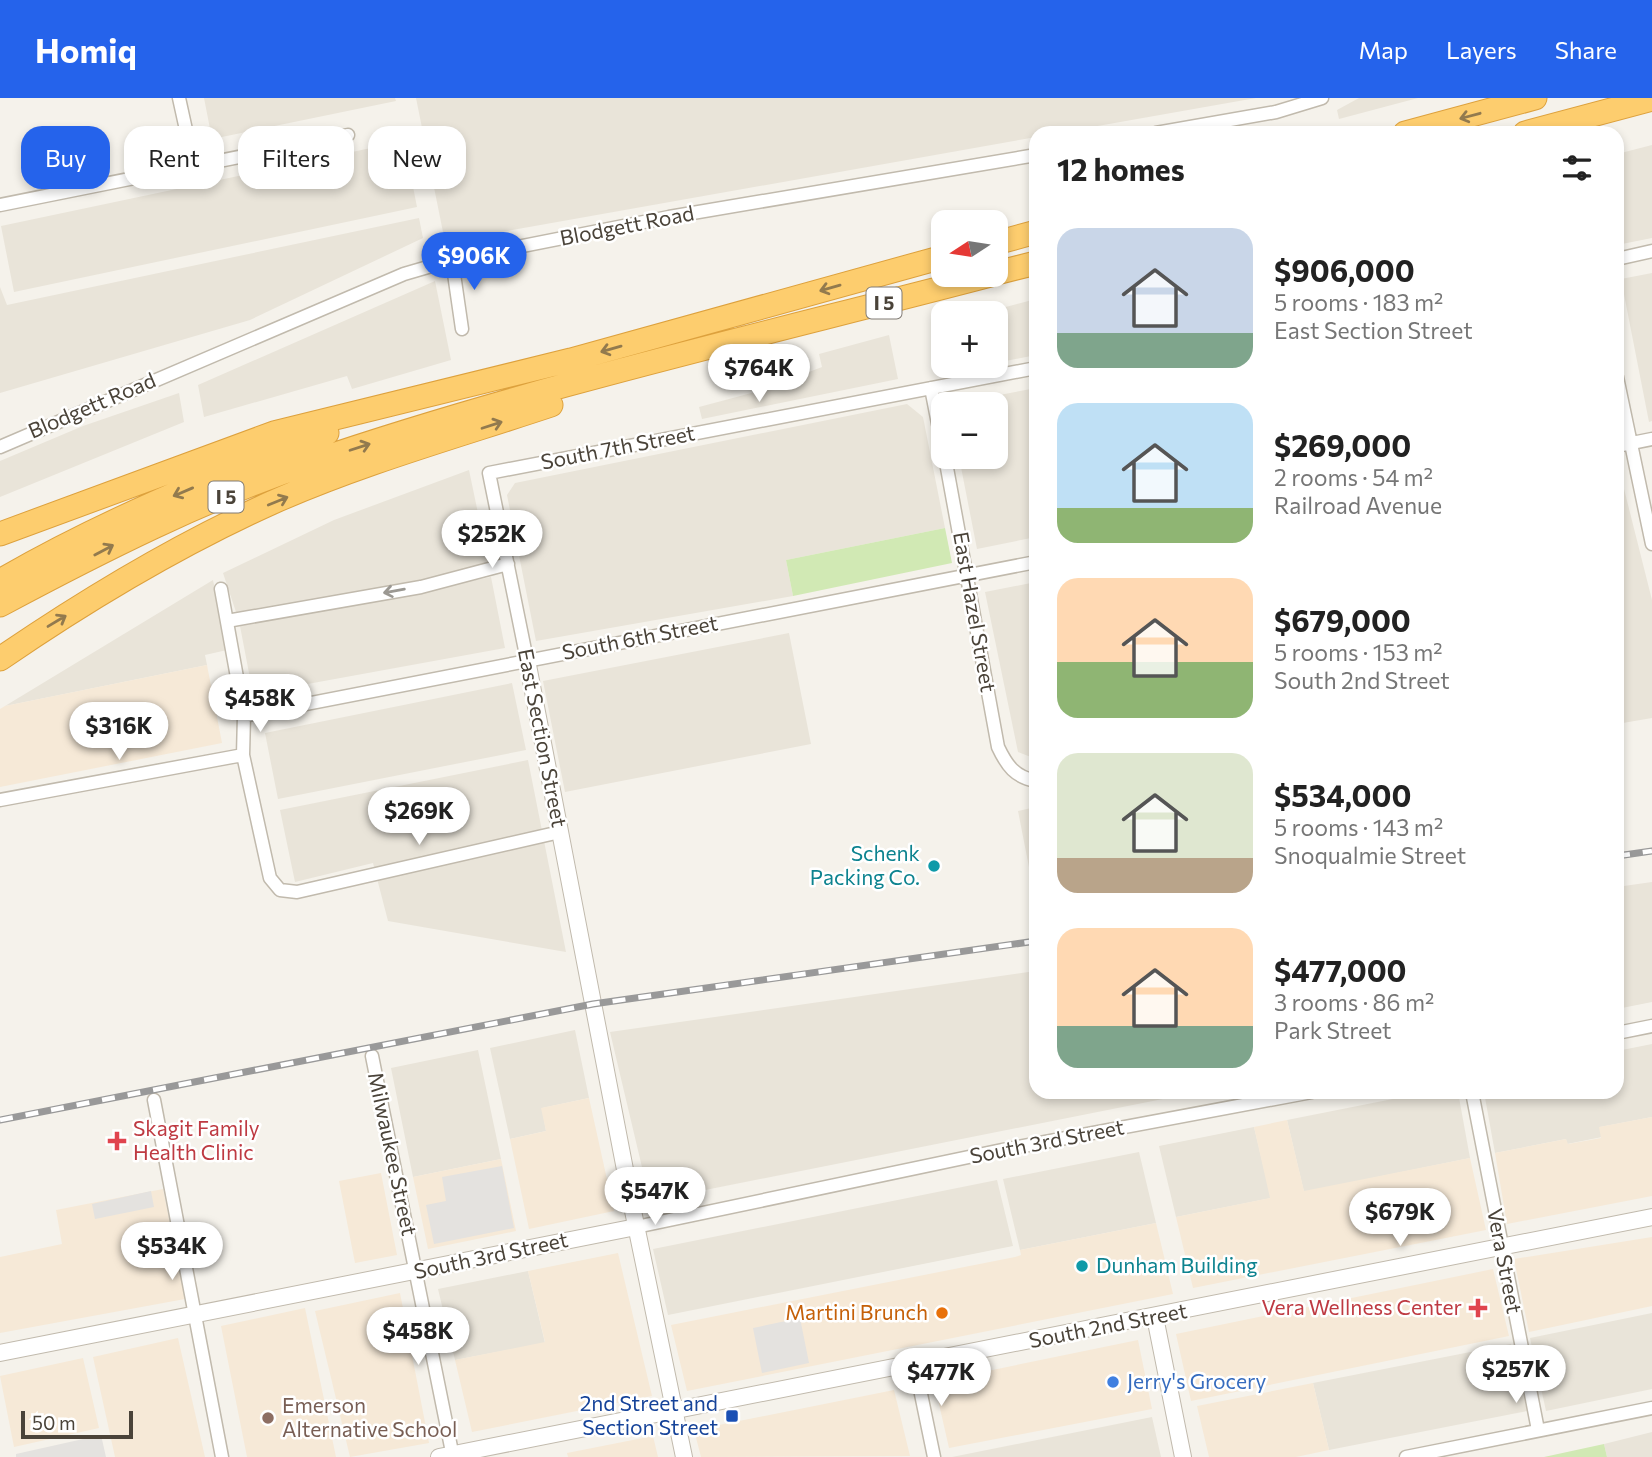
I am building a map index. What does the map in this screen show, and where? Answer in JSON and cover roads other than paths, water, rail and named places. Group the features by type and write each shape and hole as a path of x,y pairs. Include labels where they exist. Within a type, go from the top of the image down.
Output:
{"highway":[{"path":"1431,126 1535,98"},
{"path":"1551,126 1652,99"},
{"path":"1008,240 1029,234"},
{"name":"I 5","path":"0,581 35,561 156,504 288,447 405,403 931,260"},
{"name":"I 5","path":"1008,270 1029,265"},
{"name":"I 5","path":"0,605 121,541 310,463 461,415 944,287"},
{"path":"0,659 46,627 186,544 272,503 368,466 777,331"},
{"path":"0,534 274,433 405,403"}],"street":[{"path":"179,98 185,126"},
{"path":"1194,126 1276,111 1322,98"},
{"name":"Blodgett Road","path":"0,447 404,274 452,260 669,217 1029,156"},
{"path":"0,205 124,180"},
{"path":"1624,257 1652,251"},
{"path":"452,260 463,329"},
{"name":"South 7th Street","path":"489,473 1029,369"},
{"path":"931,388 932,392"},
{"path":"1652,439 1624,445 1652,544"},
{"name":"East Hazel Street","path":"947,469 998,747 1007,766 1023,779 1029,780"},
{"name":"East Section Street","path":"489,473 636,1227 684,1457"},
{"name":"South 6th Street","path":"244,716 1029,563"},
{"path":"227,621 421,587 508,564"},
{"path":"221,589 244,716 243,755 271,878 280,890 297,892 560,832"},
{"path":"0,800 243,755"},
{"path":"1624,1032 1652,1026"},
{"name":"Milwaukee Street","path":"372,1056 416,1271 448,1456"},
{"name":"South 3rd Street","path":"0,1353 636,1227 1002,1150 1275,1099"},
{"name":"Vera Street","path":"1473,1099 1538,1430"},
{"path":"154,1100 222,1457"},
{"name":"South 2nd Street","path":"448,1456 1652,1217"},
{"path":"1155,1317 1183,1457"},
{"path":"915,1365 934,1457"},
{"path":"1406,1457 1652,1408"}],"railway":[{"path":"1624,855 1652,851"},
{"path":"0,1120 593,1004 1029,942"}],"place":[{"name":"Schenk Packing Co.","path":"934,866"},
{"name":"Skagit Family Health Clinic","path":"117,1141"},
{"name":"Dunham Building","path":"1082,1266"},
{"name":"Vera Wellness Center","path":"1478,1308"},
{"name":"Martini Brunch","path":"942,1313"},
{"name":"Jerry's Grocery","path":"1113,1382"},
{"name":"2nd Street and Section Street","path":"732,1416"},
{"name":"Emerson Alternative School","path":"268,1418"}]}
